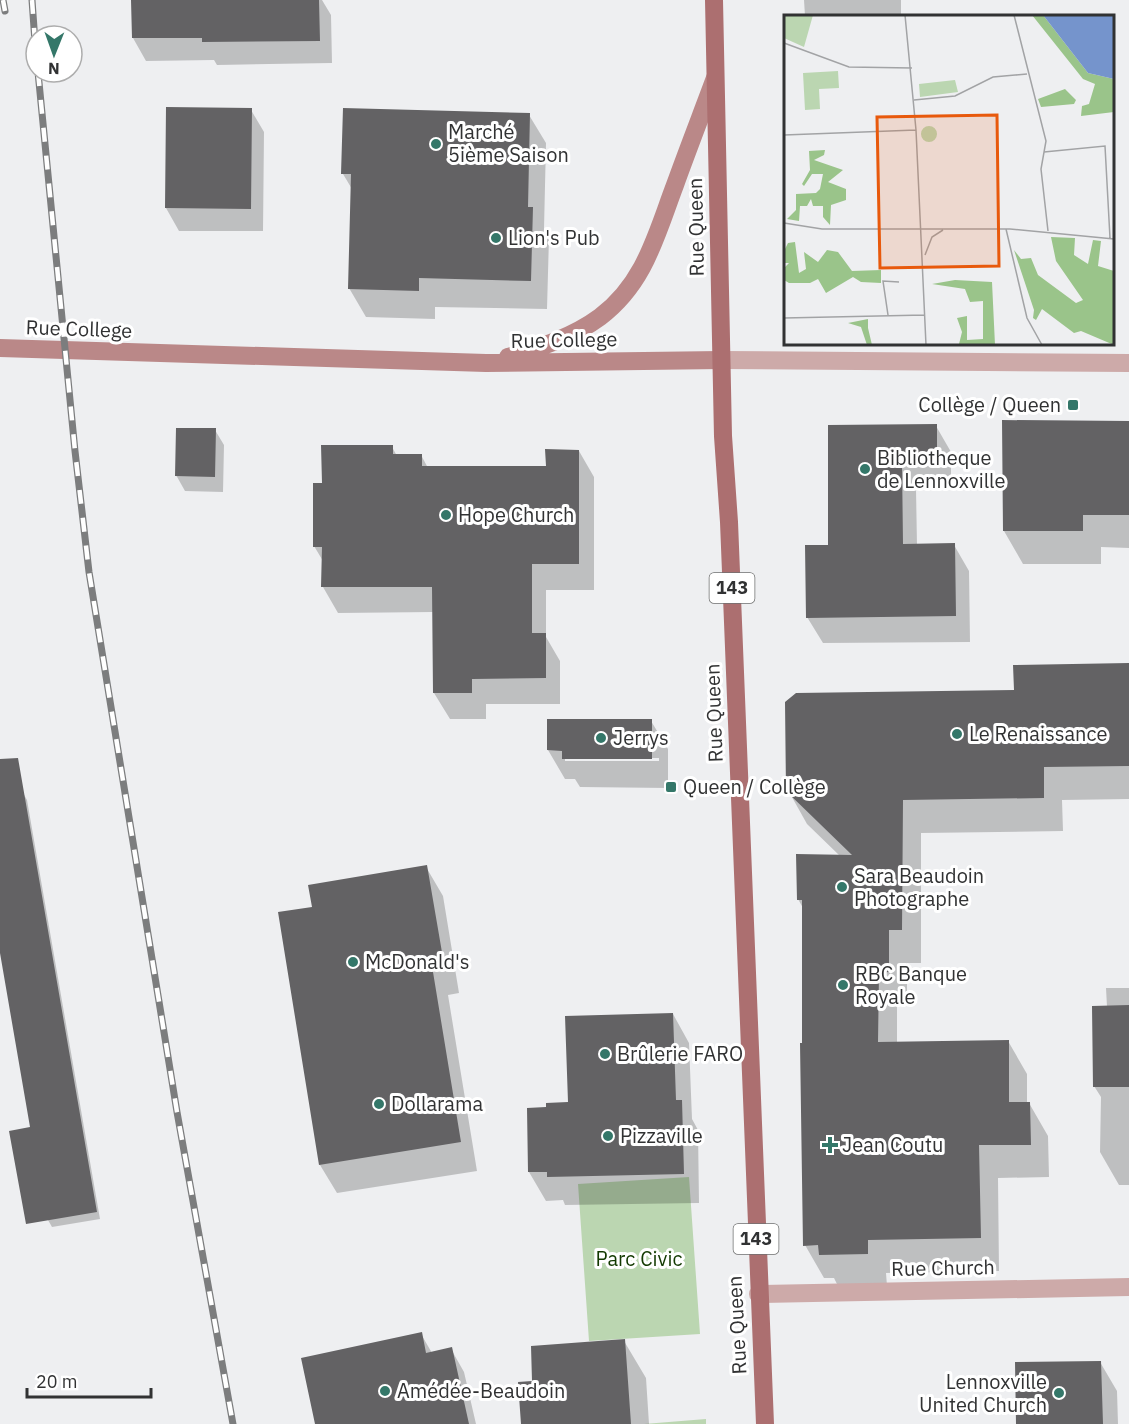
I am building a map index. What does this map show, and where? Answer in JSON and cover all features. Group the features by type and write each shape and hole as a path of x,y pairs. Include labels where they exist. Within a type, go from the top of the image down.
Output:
{"main road":[{"name":"Rue Queen","path":"714,0 721,360 765,1424"},
{"path":"486,363 542,347 576,332 600,317 633,284 652,250 715,78"},
{"name":"Rue College","path":"0,348 486,363 721,360"}],"street":[{"name":"Rue College","path":"721,360 1129,363"},
{"name":"Rue Church","path":"758,1294 1129,1287"}],"green space":[{"name":"Parc Civic","path":"689,1177 700,1334 589,1341 578,1184"},
{"path":"706,1419 706,1424 644,1424"}],"building":[{"path":"131,0 319,0 320,41 202,42 202,38 132,38"},
{"path":"166,107 252,108 251,209 165,208"},
{"path":"343,108 530,113 528,207 533,207 531,281 419,278 419,291 348,289 351,174 341,174"},
{"path":"1002,420 1129,421 1129,515 1083,515 1083,531 1003,531"},
{"path":"937,424 937,463 902,463 903,544 955,543 956,616 806,618 805,545 828,545 828,425"},
{"path":"176,428 216,428 215,477 175,476"},
{"name":"Hope Church","path":"321,445 393,445 393,454 422,454 422,466 546,466 545,449 579,450 579,564 532,564 532,633 546,633 546,678 472,679 472,693 433,693 432,587 321,587 322,547 313,547 313,483 322,483"},
{"path":"1129,663 1129,766 1044,767 1044,798 903,800 902,930 889,930 889,972 879,973 878,1042 1009,1040 1009,1102 1030,1102 1031,1145 979,1145 981,1238 868,1240 868,1254 819,1255 818,1245 803,1246 800,1043 802,1043 802,900 797,900 796,854 852,855 786,791 785,702 796,693 1014,690 1013,665"},
{"path":"547,719 652,719 652,759 562,759 562,751 547,750"},
{"path":"18,758 97,1212 26,1224 9,1131 30,1127 0,953 0,759"},
{"path":"427,865 444,964 432,966 461,1142 319,1165 278,912 312,907 308,885"},
{"path":"1129,1005 1129,1087 1093,1087 1092,1006"},
{"path":"673,1013 676,1100 682,1100 684,1174 547,1177 547,1172 528,1172 527,1108 546,1107 546,1103 568,1102 565,1016"},
{"name":"Amédée-Beaudoin","path":"422,1332 426,1353 452,1347 469,1424 315,1424 301,1358"},
{"path":"625,1339 631,1424 521,1424 518,1382 532,1381 531,1346"},
{"name":"Lennoxville United Church","path":"1101,1361 1103,1424 1016,1424 1015,1362"}],"railway":[{"path":"3,0 5,11"},
{"path":"32,0 34,24"},
{"path":"39,84 89,572 177,1112 233,1424"}],"place":[{"name":"Marché 5ième Saison","path":"436,144"},
{"name":"Lion's Pub","path":"496,238"},
{"name":"Collège / Queen","path":"1073,405"},
{"name":"Bibliotheque de Lennoxville","path":"865,469"},
{"name":"Hope Church","path":"446,515"},
{"name":"Le Renaissance","path":"957,734"},
{"name":"Jerrys","path":"601,738"},
{"name":"Queen / Collège","path":"671,787"},
{"name":"Sara Beaudoin Photographe","path":"842,887"},
{"name":"McDonald's","path":"353,962"},
{"name":"RBC Banque Royale","path":"843,985"},
{"name":"Brûlerie FARO","path":"605,1054"},
{"name":"Dollarama","path":"379,1104"},
{"name":"Pizzaville","path":"608,1136"},
{"name":"Jean Coutu","path":"830,1145"},
{"name":"Amédée-Beaudoin","path":"385,1391"},
{"name":"Lennoxville United Church","path":"1059,1393"}]}
